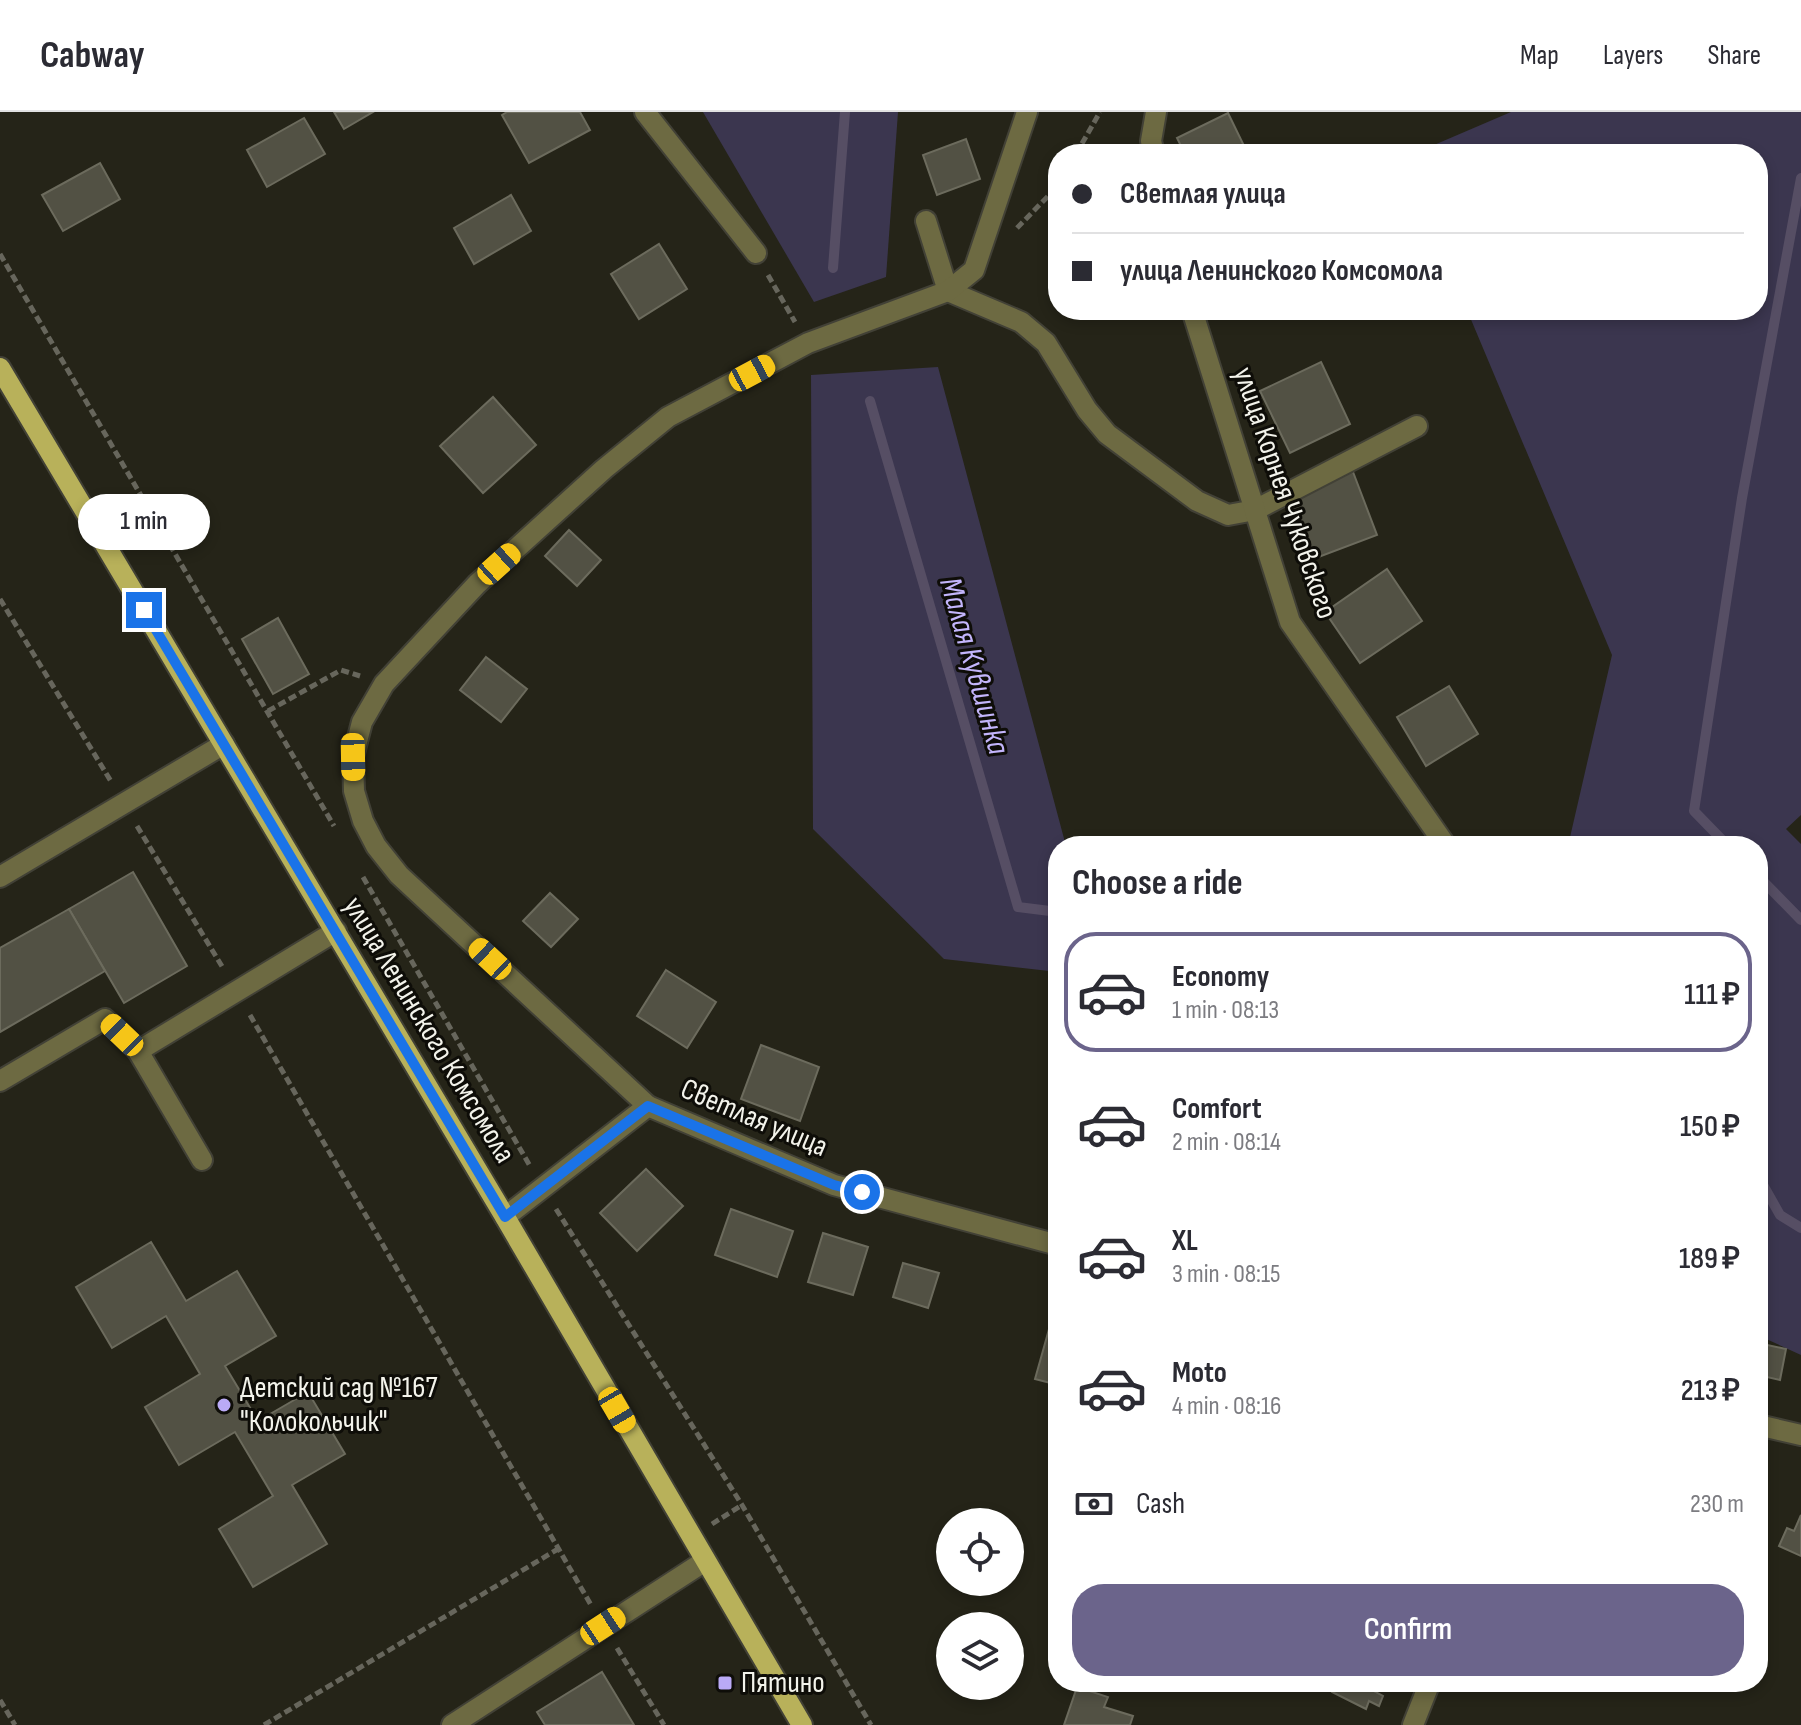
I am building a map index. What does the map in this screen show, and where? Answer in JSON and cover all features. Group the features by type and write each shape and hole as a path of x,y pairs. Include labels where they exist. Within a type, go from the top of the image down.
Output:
{"main road":[{"name":"улица Ленинского Комсомола","path":"0,368 336,931 802,1725"}],"street":[{"path":"645,112 756,253"},
{"path":"648,1106 399,875 376,846 363,821 354,791 353,757 362,722 384,684 477,584 604,469 668,417 808,343 948,291 974,270 1027,112"},
{"path":"1152,144 1156,112"},
{"path":"926,221 948,291 1021,322 1046,343 1087,410 1107,434 1197,501 1228,515 1255,510 1417,426"},
{"name":"улица Корнея Чуковского","path":"1195,320 1290,622 1439,836"},
{"path":"0,877 224,744"},
{"path":"138,1051 336,931"},
{"path":"0,1081 105,1019 138,1051 202,1160"},
{"name":"Светлая улица","path":"505,1217 648,1106 834,1185 1048,1242"},
{"path":"1768,1427 1801,1435"},
{"path":"452,1725 705,1561"},
{"path":"1413,1725 1426,1692"}],"path":[{"path":"1082,144 1100,112"},
{"path":"756,253 808,343"},
{"path":"0,599 236,991 558,1549 664,1725"},
{"path":"268,711 341,670 384,684"},
{"path":"742,1505 871,1725"},
{"path":"264,1725 558,1549"},
{"path":"0,1700 15,1725"}],"shaded area":[{"path":"703,112 898,112 886,277 814,302"},
{"path":"1511,112 1801,112 1801,815 1786,829 1801,844 1801,1355 1768,1340 1768,836 1570,836 1612,655 1471,320 1768,320 1768,144 1436,144"},
{"path":"938,367 1063,836 1048,836 1048,971 944,959 813,829 811,375"}],"building":[{"path":"334,112 373,112 344,129"},
{"path":"507,112 580,112 590,130 529,163 502,115"},
{"path":"1228,113 1243,144 1180,144 1177,138"},
{"path":"304,118 325,154 267,187 247,150"},
{"path":"966,139 980,179 937,195 923,155"},
{"path":"100,163 120,199 63,231 42,195"},
{"path":"511,195 531,231 474,264 454,228"},
{"path":"659,244 687,289 639,319 611,274"},
{"path":"1321,362 1350,424 1290,453 1260,391"},
{"path":"493,397 536,445 483,493 440,446"},
{"path":"1350,464 1377,535 1308,561 1280,490"},
{"path":"569,530 601,560 577,586 545,556"},
{"path":"1387,569 1422,621 1360,663 1325,612"},
{"path":"278,618 309,674 273,694 242,639"},
{"path":"486,657 527,689 501,722 460,690"},
{"path":"1449,686 1478,734 1426,766 1397,717"},
{"path":"133,872 187,966 124,1003 69,909"},
{"path":"550,893 578,919 551,947 523,921"},
{"path":"69,909 105,971 0,1032 0,948"},
{"path":"666,970 716,1002 687,1048 637,1016"},
{"path":"761,1045 819,1067 800,1121 741,1099"},
{"path":"646,1169 683,1206 637,1251 600,1213"},
{"path":"731,1209 793,1231 777,1277 715,1255"},
{"path":"823,1233 868,1247 853,1295 808,1282"},
{"path":"151,1242 186,1301 237,1271 276,1336 225,1366 258,1421 308,1392 345,1454 292,1485 327,1544 253,1587 219,1529 273,1496 235,1432 179,1465 145,1407 200,1374 166,1316 112,1348 76,1287"},
{"path":"903,1263 939,1273 928,1308 893,1297"},
{"path":"1048,1333 1048,1382 1035,1379"},
{"path":"1768,1345 1786,1349 1780,1380 1768,1377"},
{"path":"1801,1515 1801,1556 1779,1546 1787,1528 1794,1531"},
{"path":"602,1672 634,1725 545,1725 537,1712"},
{"path":"1075,1692 1092,1692 1108,1697 1104,1707 1133,1716 1130,1725 1064,1725"},
{"path":"1332,1692 1376,1692 1383,1696 1379,1706 1369,1701 1366,1709"}],"waterway":[{"name":"Малая Кувшинка","path":"833,268 845,112"},
{"path":"1718,836 1694,811 1742,498 1801,178"},
{"name":"Малая Кувшинка","path":"870,401 1018,907 1048,911"},
{"path":"1768,886 1801,920"},
{"name":"Малая Кувшинка","path":"1768,1194 1780,1215 1801,1228"}],"place":[{"name":"Детский сад №167 \"Колокольчик\"","path":"224,1405"},
{"name":"Пятино","path":"725,1683"}],"route":[{"path":"144,610 505,1217 648,1106 834,1185 862,1192"}]}
